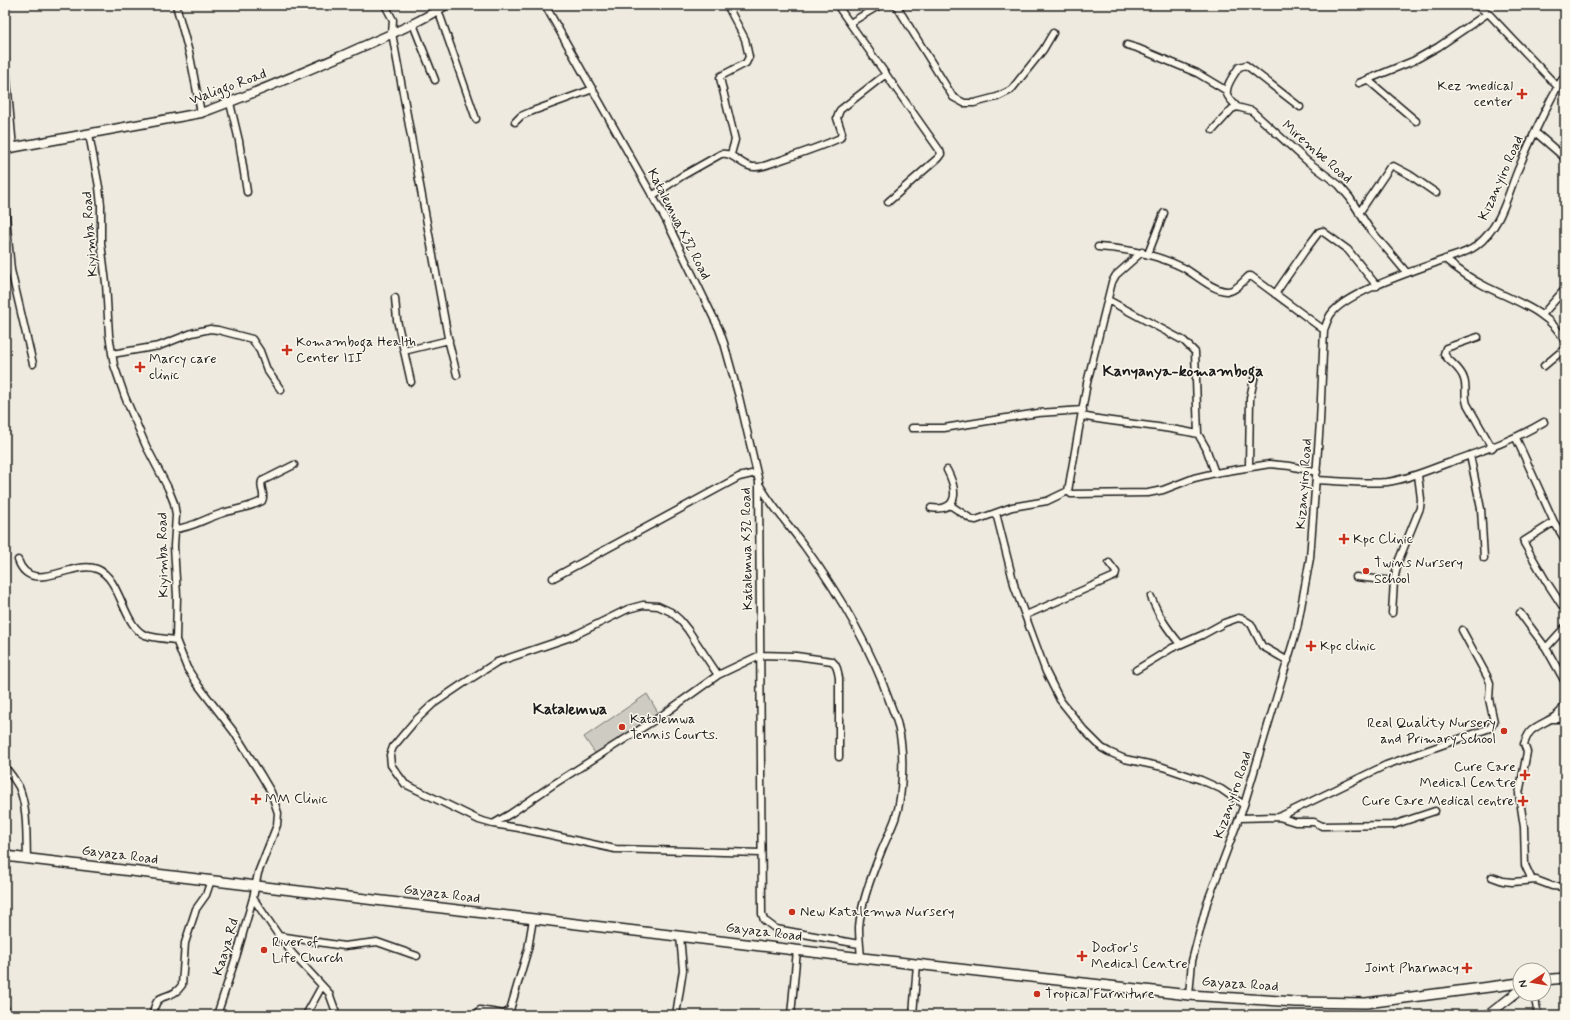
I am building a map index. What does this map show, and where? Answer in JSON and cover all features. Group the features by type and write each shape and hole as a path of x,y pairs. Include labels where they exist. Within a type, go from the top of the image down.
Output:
{"main road":[{"name":"Gayaza Road","path":"5,856 917,964 1189,994 1295,1002 1366,1003 1512,984"},
{"path":"1552,979 1565,978"}],"street":[{"path":"176,5 190,56 201,113"},
{"path":"385,5 393,20 392,34 449,340 457,375"},
{"name":"Waliggo Road","path":"9,148 201,113 230,103 392,34 446,5"},
{"name":"Katalemwa X32 Road","path":"545,5 652,196 696,282 724,343 759,482 761,906 764,920 776,929 786,932 860,944"},
{"path":"727,5 745,39 749,57 746,62 720,78 735,140 731,154"},
{"path":"837,5 941,154 888,202"},
{"path":"850,23 880,5"},
{"path":"896,5 953,97 964,103 985,101 1011,90 1043,50 1053,33"},
{"path":"1475,5 1488,13 1558,86"},
{"path":"438,10 476,119"},
{"path":"1359,84 1413,61 1438,47 1488,13"},
{"path":"413,24 435,80"},
{"path":"1127,45 1197,73 1227,91"},
{"path":"5,58 9,148"},
{"path":"1213,130 1232,110 1237,107 1227,95 1228,86 1239,67 1246,65 1300,107"},
{"path":"652,196 721,154 731,154 749,167 755,168 791,157 840,138 842,133 837,118 840,110 886,74"},
{"name":"Kizanyiro Road","path":"1189,994 1192,961 1207,903 1244,804 1297,629 1310,558 1317,480 1324,330 1332,313 1341,304 1407,273 1474,248 1486,238 1505,208 1520,165 1535,132 1558,86 1565,76"},
{"path":"1368,80 1416,121"},
{"path":"515,122 521,116 530,112 593,89"},
{"path":"230,103 239,142 247,192"},
{"name":"Mirembe Road","path":"1237,107 1252,111 1307,161 1339,185 1350,198 1369,228 1407,273"},
{"path":"1535,132 1565,158"},
{"name":"Kiyimba Road","path":"89,134 101,199 101,243 112,354 125,397 146,446 168,488 174,503 176,515 174,546 177,596 176,640 180,653 194,679 234,732 271,792 276,804 278,813 277,825 259,868 256,885"},
{"path":"1359,213 1390,167 1393,166 1410,175 1436,193"},
{"path":"5,205 11,270 33,364"},
{"path":"1068,491 1087,383 1112,282 1116,275 1145,253 1164,213"},
{"path":"1274,294 1319,232 1322,231 1348,250 1377,286"},
{"path":"1098,247 1145,253 1184,268 1206,282 1225,291 1233,290 1249,276 1251,276 1256,278 1274,294 1324,330"},
{"path":"1445,259 1466,275 1483,285 1542,315 1557,330 1565,342"},
{"path":"1542,315 1565,289"},
{"path":"395,298 396,320 411,382"},
{"path":"1108,300 1184,341 1195,352 1198,434 1206,448 1215,473"},
{"path":"112,354 159,346 192,333 210,329 218,330 252,339 260,351 267,370 281,390"},
{"path":"1478,337 1446,348 1444,354 1462,375 1464,379 1465,399 1467,404 1492,448"},
{"path":"404,351 449,340"},
{"path":"1544,366 1565,347"},
{"path":"1249,467 1250,398 1256,370"},
{"path":"912,428 944,428 1038,413 1082,413 1104,420 1181,430 1198,434"},
{"path":"1317,480 1387,482 1418,475 1516,438 1544,422"},
{"path":"1516,438 1554,522 1565,540"},
{"path":"1470,455 1481,509 1482,550 1484,558"},
{"path":"1068,491 1071,494 1140,494 1163,490 1194,478 1215,473 1274,464 1317,472"},
{"path":"175,529 185,528 222,514 249,507 262,501 264,494 261,485 262,481 294,466"},
{"path":"931,508 941,510 950,505 954,496 952,479 947,470"},
{"path":"553,578 739,476 756,473"},
{"path":"1392,612 1394,581 1398,562 1420,508 1421,499 1418,475"},
{"path":"759,482 766,496 805,547 853,623 874,661 898,726 902,766 899,804 893,826 881,851 870,884 861,920 861,957"},
{"path":"950,505 971,519 976,520 1012,507 1047,501 1068,491"},
{"path":"996,514 1009,569 1046,672 1060,700 1084,730 1102,748 1125,759 1163,767 1202,780 1221,789 1244,804"},
{"path":"1554,522 1531,535 1524,542 1546,581 1565,610"},
{"path":"18,560 23,570 27,574 34,577 82,568 98,569 105,573 128,616 140,632 146,635 176,640"},
{"path":"1026,615 1115,576 1116,572 1110,563"},
{"path":"1356,577 1394,581"},
{"path":"1151,597 1159,617 1180,644"},
{"path":"718,675 680,620 671,612 658,606 643,605 615,615 571,637 497,662 433,704 414,722 393,747 390,754 391,765 405,784 479,820 493,824 519,828 615,849 761,853"},
{"path":"1520,613 1546,648 1565,682"},
{"path":"1136,670 1180,644 1238,618 1251,624 1262,646 1288,661"},
{"path":"1546,648 1565,627"},
{"path":"1279,817 1386,765 1490,728 1494,722 1489,700 1490,683 1475,652 1462,630"},
{"path":"493,824 661,716 718,675 760,655 796,656 832,661 835,664 838,670 839,678 839,757"},
{"path":"1532,880 1525,865 1524,827 1519,794 1527,752 1524,744 1530,731 1553,719 1561,712 1565,702"},
{"path":"1553,719 1565,719"},
{"path":"5,766 19,788 26,819 27,858"},
{"path":"1239,818 1279,817 1295,822 1314,822 1322,826 1393,825 1435,811"},
{"path":"1492,877 1512,882 1532,880 1540,881 1552,886 1565,887"},
{"path":"153,1015 154,1006 157,1000 175,994 182,985 184,943 196,909 206,895 211,880"},
{"name":"Kaaya Rd","path":"217,1015 237,954 256,885"},
{"path":"253,898 279,936 329,993 337,1015"},
{"path":"476,1015 480,1010 504,1014 510,1010 528,949 533,919"},
{"path":"279,936 344,946 378,942 417,956"},
{"path":"676,1015 683,970 680,936"},
{"path":"791,1015 797,950"},
{"path":"913,1015 917,964"},
{"path":"306,1015 322,986"},
{"path":"1488,1015 1512,996"},
{"path":"1536,1002 1538,1015"},
{"path":"5,1008 8,1015"}],"shaded area":[{"name":"Katalemwa Tennis Courts.","path":"647,694 660,716 597,756 584,737"}],"place":[{"name":"Kez medical center","path":"1522,94"},
{"name":"Komamboga Health Center III","path":"287,350"},
{"name":"Marcy care clinic","path":"140,367"},
{"name":"Kpc Clinic","path":"1344,539"},
{"name":"Twins Nursery School","path":"1366,571"},
{"name":"Kpc clinic","path":"1311,646"},
{"name":"Katalemwa Tennis Courts.","path":"622,727"},
{"name":"Real Quality Nursery and Primary School","path":"1504,731"},
{"name":"Cure Care Medical Centre","path":"1525,775"},
{"name":"MM Clinic","path":"256,799"},
{"name":"Cure Care Medical centre","path":"1523,801"},
{"name":"New Katalemwa Nursery","path":"792,912"},
{"name":"River of Life Church","path":"264,950"},
{"name":"Doctor's Medical Centre","path":"1082,956"},
{"name":"Joint Pharmacy","path":"1467,968"},
{"name":"Tropical Furniture","path":"1037,994"}],"district":[{"name":"Kanyanya-komamboga","path":"1183,371"},
{"name":"Katalemwa","path":"570,709"}]}
